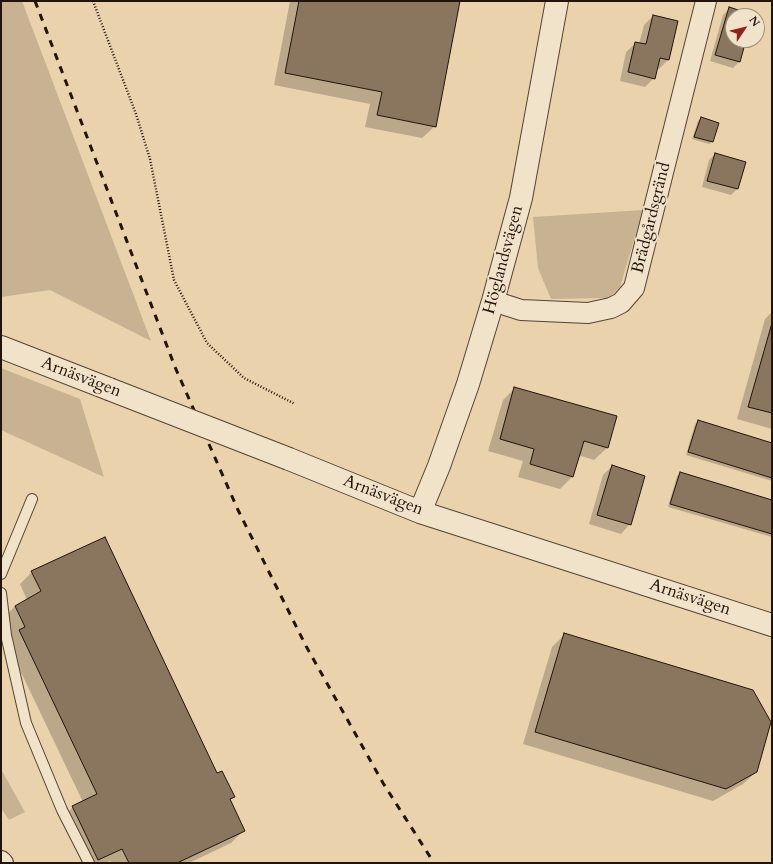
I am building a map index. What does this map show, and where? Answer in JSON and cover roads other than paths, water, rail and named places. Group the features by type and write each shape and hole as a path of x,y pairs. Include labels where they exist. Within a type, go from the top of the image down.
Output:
{"street":[{"name":"Höglandsvägen","path":"420,512 439,466 468,384 493,301 521,198 557,1"},
{"name":"Brädgårdsgränd","path":"493,301 521,310 588,313 611,308 621,302 634,288 706,1"},
{"name":"Arnäsvägen","path":"1,347 289,459 420,512 772,625"}],"lane":[{"path":"1,574 32,499"},
{"path":"1,593 6,635 26,724 62,810 89,863"}],"railway":[{"path":"35,1 175,367 238,510 306,646 383,783 434,863"}]}
